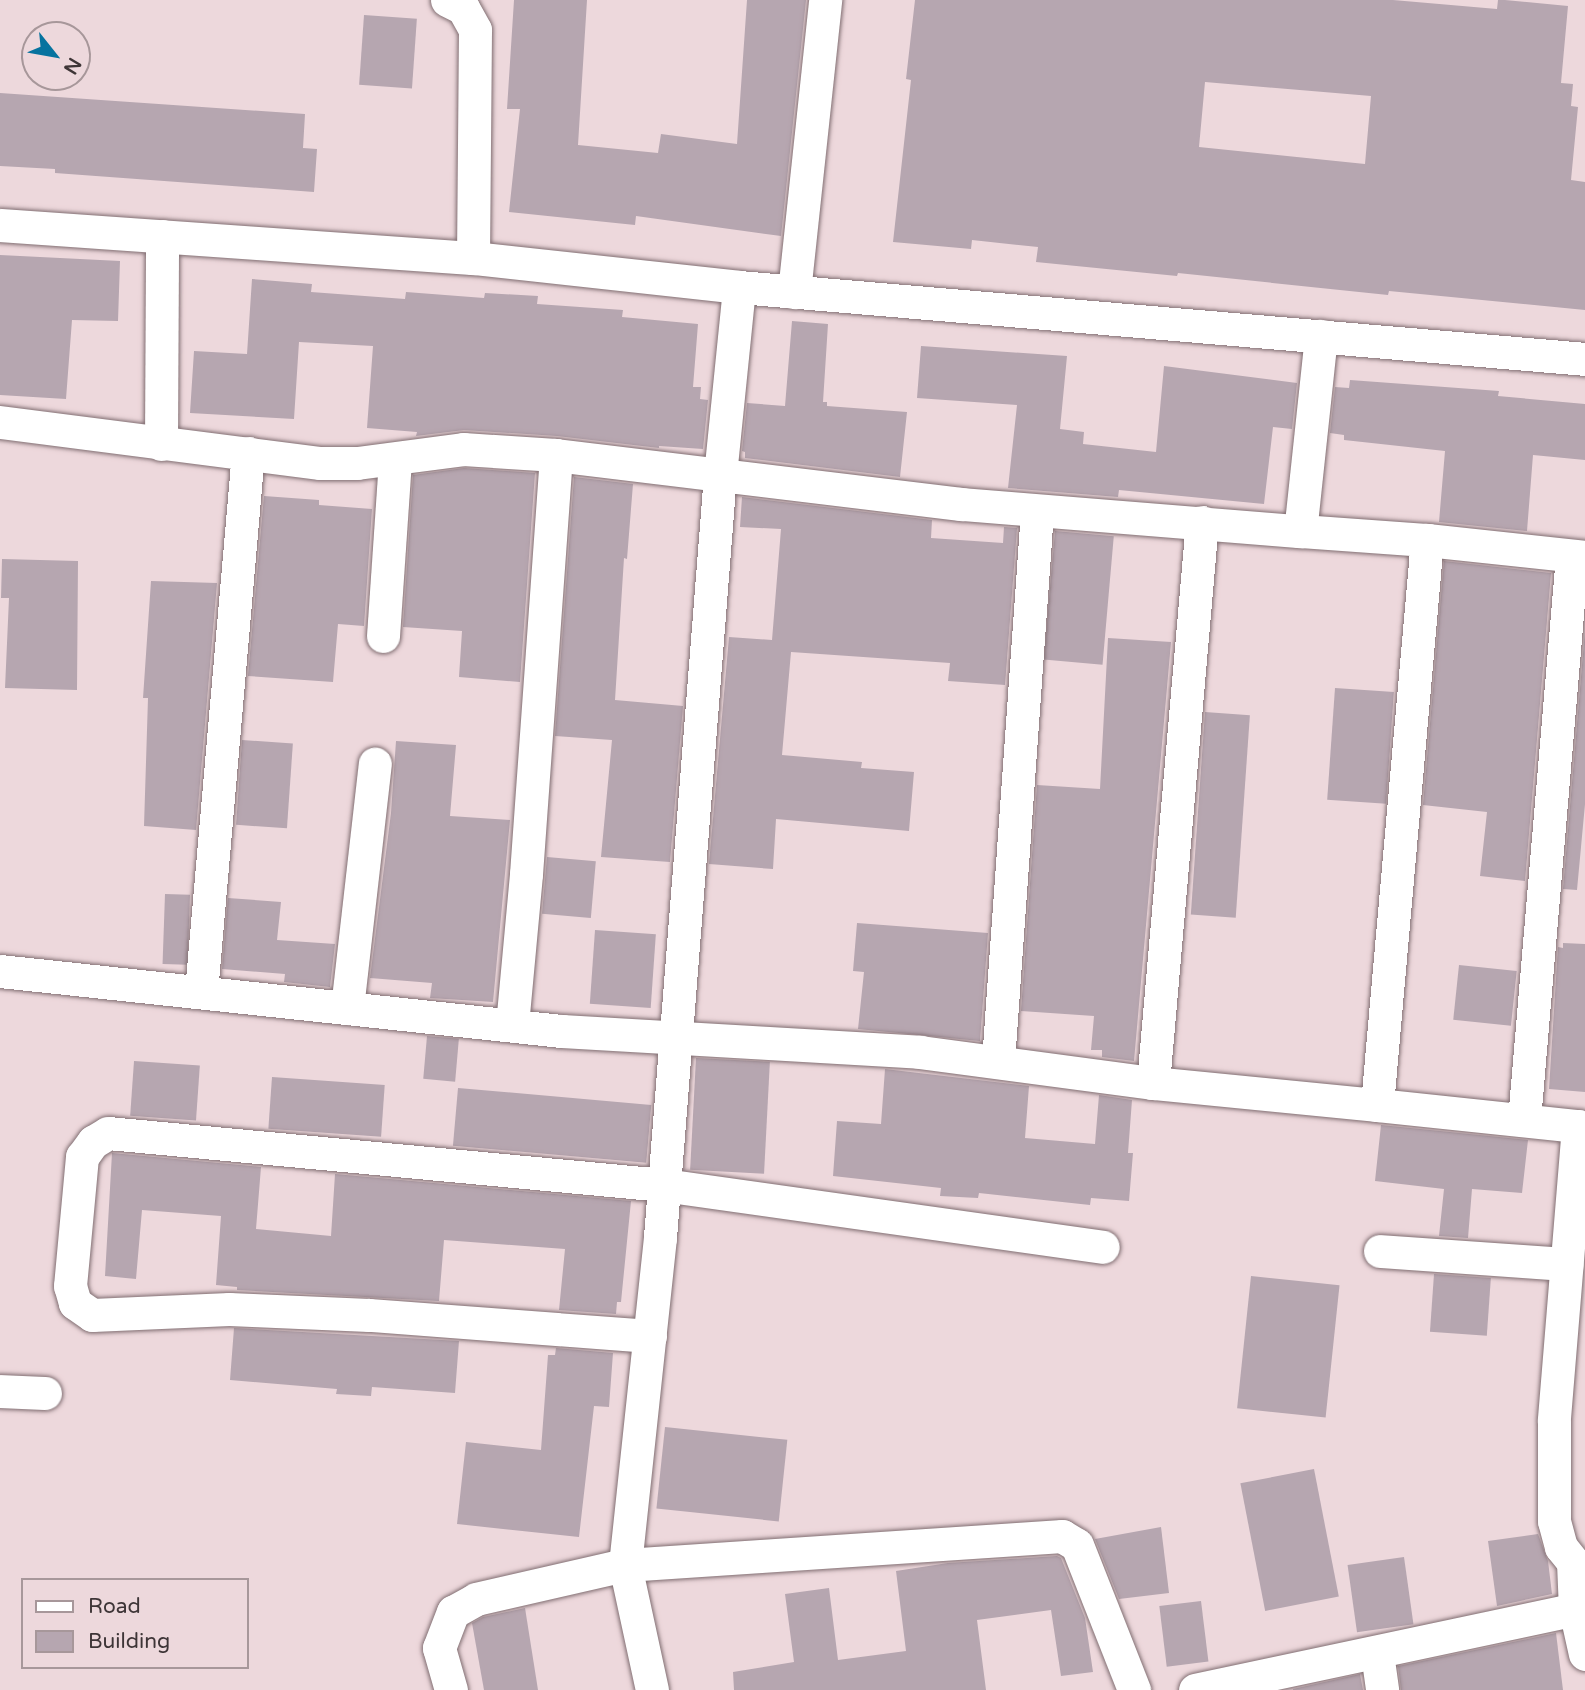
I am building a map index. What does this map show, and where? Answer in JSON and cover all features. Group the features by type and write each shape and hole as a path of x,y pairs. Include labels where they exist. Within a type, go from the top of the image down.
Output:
{"street":[{"path":"447,0 463,8 475,30 473,258"},
{"path":"794,292 825,0"},
{"path":"0,225 473,258 794,292 1585,359"},
{"path":"161,444 162,236"},
{"path":"652,1690 625,1565 678,1037 720,475 739,287"},
{"path":"1300,531 1321,335"},
{"path":"0,422 320,463 395,459 463,449 556,455 961,505 1427,540 1579,556 1524,1120"},
{"path":"201,992 248,453"},
{"path":"512,1026 526,874 556,455"},
{"path":"383,636 395,459"},
{"path":"998,1061 1037,510"},
{"path":"1153,1083 1202,522"},
{"path":"1377,1105 1427,540"},
{"path":"347,1008 375,764"},
{"path":"0,971 512,1026 920,1052 1153,1083 1581,1126 1567,1264 1570,1401 1554,1521 1561,1547 1579,1561 1574,1609 1585,1654"},
{"path":"650,1336 369,1315 229,1309 92,1315 75,1303 70,1286 82,1157 93,1142 108,1133 663,1185 1103,1247"},
{"path":"1380,1251 1567,1264"},
{"path":"0,1391 45,1393"},
{"path":"451,1690 439,1648 453,1612 476,1599 625,1565 1062,1536 1077,1545 1134,1690"},
{"path":"1195,1690 1574,1609"},
{"path":"1377,1653 1381,1690"}],"building":[{"path":"514,0 587,0 578,145 658,153 661,134 737,144 747,0 806,0 781,236 636,216 635,225 509,212 520,109 507,109"},
{"path":"915,0 1393,0 1497,9 1498,0 1505,0 1568,6 1561,83 1573,84 1571,106 1578,107 1571,180 1585,182 1585,310 1389,291 1388,295 1178,273 1177,276 1036,262 1038,247 972,240 971,249 893,242 911,80 906,79","holes":["1205,82 1371,96 1365,164 1199,147"]},
{"path":"364,15 417,19 412,89 359,85"},
{"path":"0,93 305,114 303,148 317,149 314,192 55,173 55,169 0,166"},
{"path":"0,255 120,261 118,321 72,320 66,399 0,395"},
{"path":"252,279 312,284 311,292 405,299 406,292 484,298 485,293 538,296 537,304 623,310 622,317 698,324 693,387 701,387 700,399 708,400 703,449 659,448 557,436 464,430 416,436 417,432 367,428 373,346 299,342 294,419 190,413 194,351 247,354"},
{"path":"792,321 828,324 823,402 827,402 827,406 907,412 900,477 745,458 745,452 742,451 747,403 785,406"},
{"path":"921,346 1067,356 1060,429 1084,432 1083,444 1156,452 1164,366 1297,383 1292,429 1273,427 1264,504 1119,490 1118,497 1008,488 1017,405 917,398"},
{"path":"1350,380 1499,391 1498,396 1585,404 1585,460 1533,455 1527,531 1439,522 1445,451 1344,440 1344,435 1330,433 1335,387 1349,388"},
{"path":"464,468 535,473 520,682 459,677 462,631 403,627 413,475"},
{"path":"574,477 633,484 627,559 624,558 615,700 683,706 670,862 601,857 612,740 555,736"},
{"path":"264,496 319,500 319,505 372,509 364,626 338,624 333,682 248,676"},
{"path":"742,497 932,520 931,538 1003,543 1004,527 1017,528 1005,685 948,681 950,663 791,652 782,755 862,762 861,768 914,772 909,831 776,819 773,869 709,864 729,637 772,640 781,529 740,527"},
{"path":"1055,531 1114,536 1103,665 1044,660"},
{"path":"2,559 78,561 77,690 5,688 9,598 1,598"},
{"path":"1444,561 1551,573 1525,881 1480,876 1487,812 1423,805"},
{"path":"151,581 217,583 196,830 144,826 148,698 143,698"},
{"path":"1585,630 1585,804 1577,890 1563,889"},
{"path":"1108,638 1171,642 1134,1061 1102,1057 1102,1050 1091,1050 1094,1016 1021,1011 1037,785 1100,789"},
{"path":"1335,688 1394,692 1386,804 1327,800"},
{"path":"1205,712 1250,715 1236,918 1191,915"},
{"path":"242,740 293,744 287,828 236,825"},
{"path":"396,741 456,745 450,816 510,820 493,1002 430,998 432,983 370,978 391,813"},
{"path":"547,857 596,861 591,918 542,914"},
{"path":"165,894 190,895 188,965 163,964"},
{"path":"228,898 281,902 277,940 335,944 330,987 284,982 285,974 222,969"},
{"path":"857,923 988,933 980,1041 858,1029 864,972 853,971"},
{"path":"595,930 656,934 651,1008 590,1004"},
{"path":"1563,943 1585,944 1585,1092 1549,1089 1558,947 1563,948"},
{"path":"1459,965 1517,971 1511,1026 1453,1020"},
{"path":"427,1036 459,1039 455,1082 423,1079"},
{"path":"696,1058 770,1062 764,1174 690,1170"},
{"path":"134,1061 200,1066 196,1120 130,1116"},
{"path":"885,1069 1029,1086 1025,1138 1095,1144 1099,1095 1132,1100 1128,1153 1133,1153 1129,1201 1091,1198 1090,1205 979,1193 978,1198 940,1196 941,1188 833,1176 837,1121 881,1124"},
{"path":"272,1077 385,1085 381,1137 268,1129"},
{"path":"458,1088 651,1105 646,1163 453,1146"},
{"path":"1381,1125 1528,1140 1522,1193 1472,1189 1468,1238 1439,1236 1444,1189 1375,1181"},
{"path":"112,1153 261,1167 256,1229 331,1236 335,1174 631,1201 621,1302 617,1302 616,1314 559,1310 565,1249 444,1240 439,1301 237,1290 237,1287 216,1285 221,1216 142,1210 136,1279 105,1276"},
{"path":"1434,1274 1491,1278 1487,1336 1430,1332"},
{"path":"1251,1276 1340,1285 1326,1418 1237,1408"},
{"path":"234,1328 459,1341 455,1393 372,1387 371,1396 336,1394 337,1389 230,1380"},
{"path":"556,1348 613,1353 609,1407 594,1406 579,1537 457,1524 466,1442 541,1450 548,1355 555,1355"},
{"path":"665,1427 787,1440 779,1521 656,1509"},
{"path":"1314,1469 1339,1597 1265,1611 1240,1483"},
{"path":"1161,1527 1169,1593 1119,1599 1095,1539"},
{"path":"1538,1534 1548,1561 1552,1594 1497,1606 1488,1541"},
{"path":"1057,1556 1061,1558 1085,1618 1093,1672 1061,1676 1051,1610 977,1620 986,1690 734,1690 733,1672 794,1662 785,1594 829,1588 838,1660 906,1651 896,1571 948,1563"},
{"path":"1404,1557 1413,1624 1357,1632 1348,1565"},
{"path":"1201,1601 1208,1662 1167,1667 1159,1606"},
{"path":"525,1608 538,1690 484,1690 472,1623 483,1617"},
{"path":"1556,1633 1563,1690 1401,1690 1398,1666"},
{"path":"1360,1674 1363,1690 1293,1690 1293,1689"}]}
